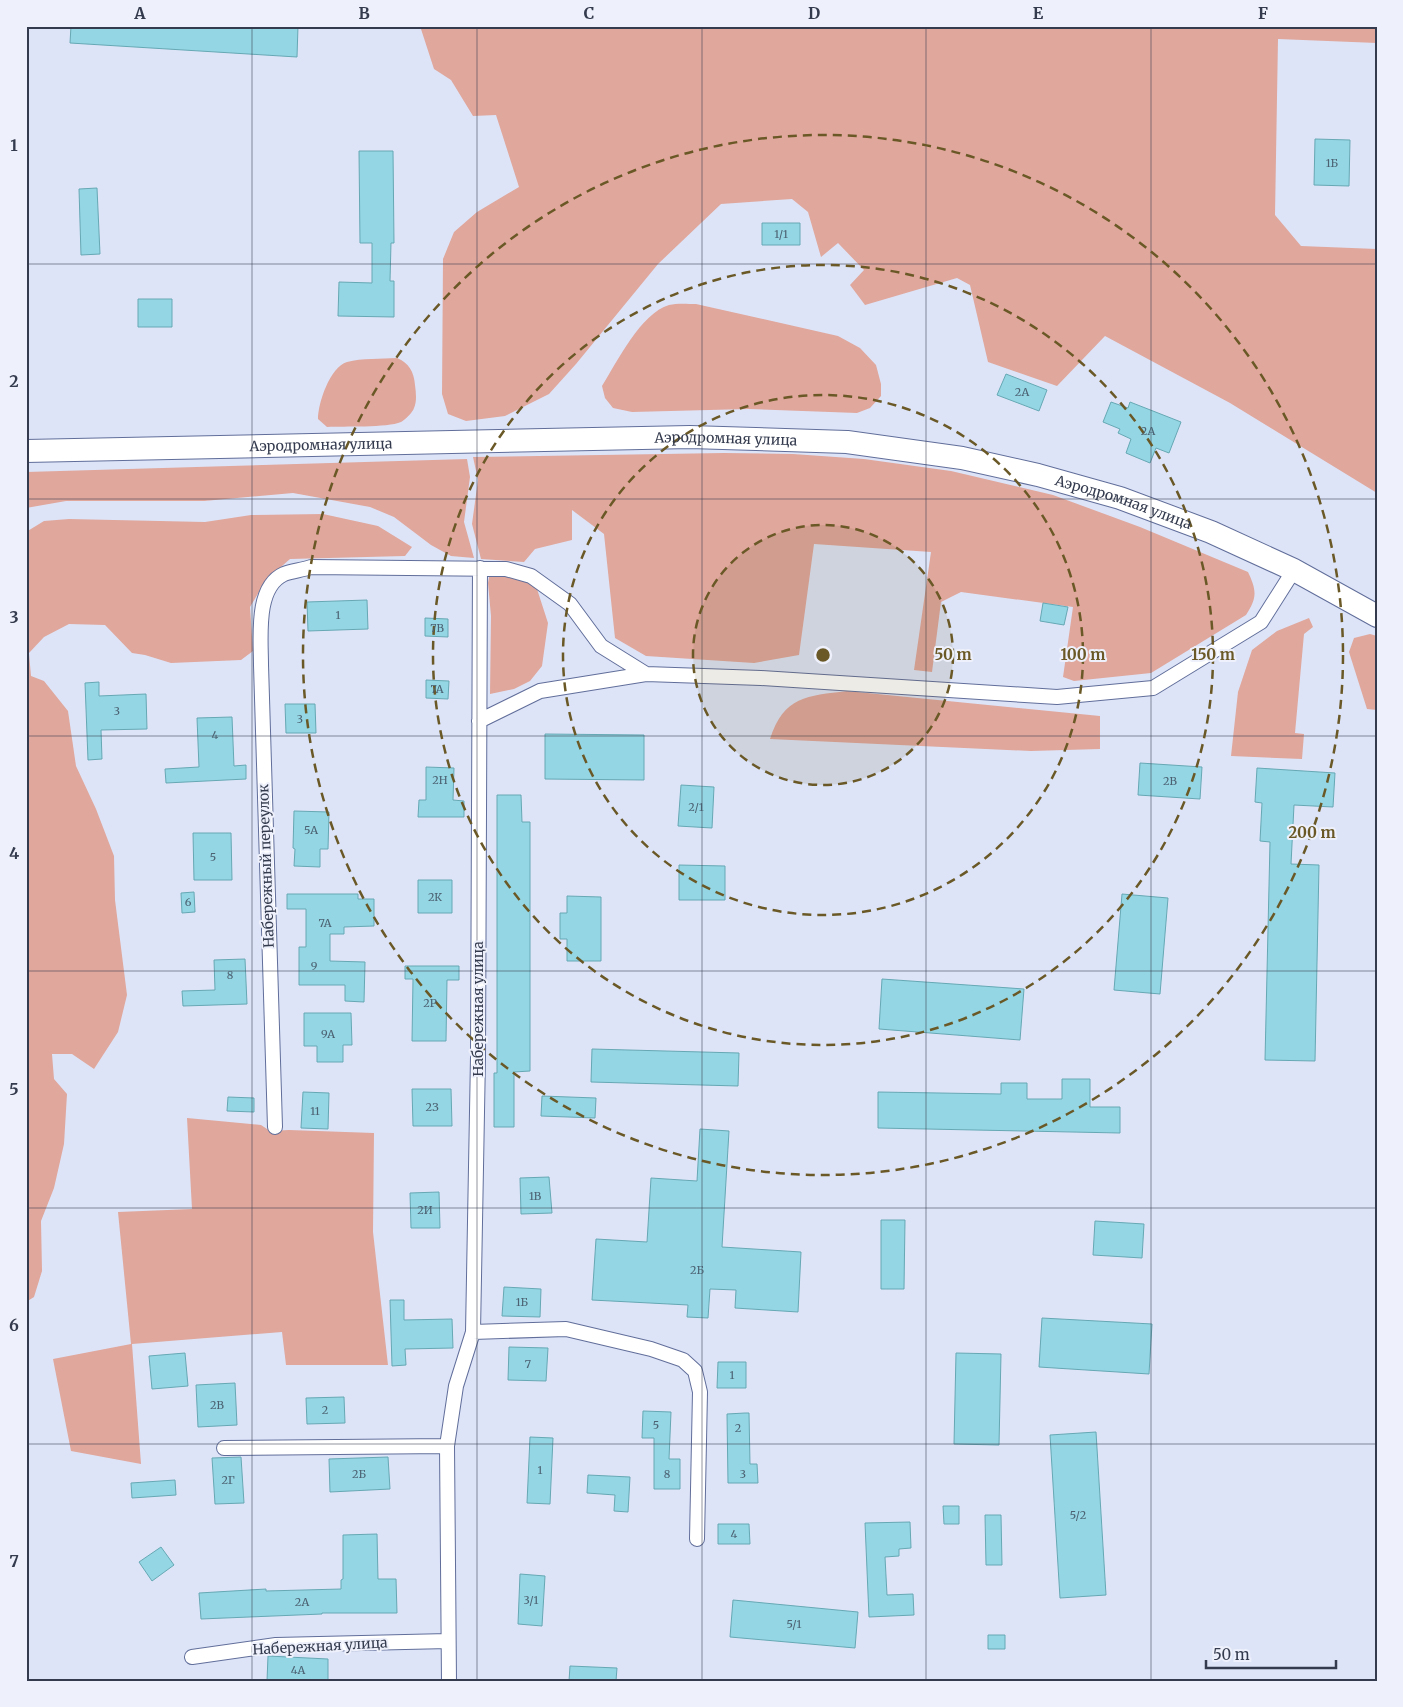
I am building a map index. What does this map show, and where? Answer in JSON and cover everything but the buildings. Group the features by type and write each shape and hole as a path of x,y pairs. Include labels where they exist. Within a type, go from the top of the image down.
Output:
{"main road":[{"name":"Аэродромная улица","path":"34,451 690,437 847,442 962,458 1038,475 1120,498 1211,532 1294,570 1377,616"}],"street":[{"name":"Набережный переулок","path":"275,1127 261,664 262,604 269,588 283,575 311,567 480,568"},
{"path":"480,568 506,569 531,576 570,604 601,646 646,674"},
{"name":"Набережная улица","path":"449,1681 447,1446 456,1386 474,1332 478,1056 480,568"},
{"path":"480,721 540,692 646,674 761,678 1057,697 1153,688 1261,622 1294,570"},
{"path":"474,1332 566,1329 650,1349 683,1360 695,1370 700,1392 697,1539"},
{"path":"224,1448 447,1446"},
{"name":"Набережная улица","path":"192,1657 276,1645 448,1641"}],"shaded area":[{"path":"420,26 1377,26 1377,43 1278,39 1275,215 1301,246 1377,249 1377,493 1230,403 1105,336 1057,386 988,362 970,285 957,278 865,305 850,285 864,270 838,243 821,257 808,212 792,199 721,204 658,264 549,394 505,416 466,421 448,414 442,394 443,259 454,232 477,212 519,187 496,115 473,116 451,80 434,69"},
{"path":"696,304 838,336 860,348 876,365 881,384 881,396 870,408 857,413 748,409 632,412 613,408 605,398 602,386 639,328 659,310 669,305"},
{"path":"397,358 408,365 414,380 415,405 405,420 386,425 327,427 318,419 320,404 326,386 341,365 359,360"},
{"path":"724,453 793,454 864,459 951,471 1053,495 1140,527 1248,572 1253,584 1254,599 1246,615 1151,673 1074,681 1063,677 1073,607 961,592 941,602 932,672 914,670 931,552 814,544 799,655 754,663 646,656 615,638 604,534 572,510 572,540 535,549 524,562 481,559 472,524 478,480 473,457"},
{"path":"467,459 470,477 464,522 474,558 451,556 431,545 394,517 370,507 293,493 204,501 66,501 26,508 26,472"},
{"path":"323,514 378,526 412,547 405,556 290,559 266,580 250,607 253,651 241,660 171,663 132,653 105,625 69,624 44,637 29,653 31,676 44,681 68,711 76,766 96,809 114,856 115,900 127,995 118,1032 94,1069 72,1054 52,1054 54,1079 67,1094 64,1144 54,1188 41,1221 42,1271 34,1297 26,1302 26,532 44,521 69,519 205,522 251,515"},
{"path":"490,572 524,580 537,589 548,623 542,666 530,681 514,689 490,694 491,616 488,583"},
{"path":"1309,618 1313,627 1304,634 1295,733 1304,734 1302,759 1231,756 1238,692 1252,650 1277,631"},
{"path":"1370,634 1377,636 1377,710 1367,709 1349,652 1354,638"},
{"path":"847,691 1100,716 1100,749 1031,751 770,739 782,714 790,706 809,697"},
{"path":"187,1118 261,1125 270,1131 374,1133 373,1232 388,1365 286,1365 282,1332 132,1344 141,1464 71,1451 53,1359 131,1344 118,1212 192,1209"}]}
